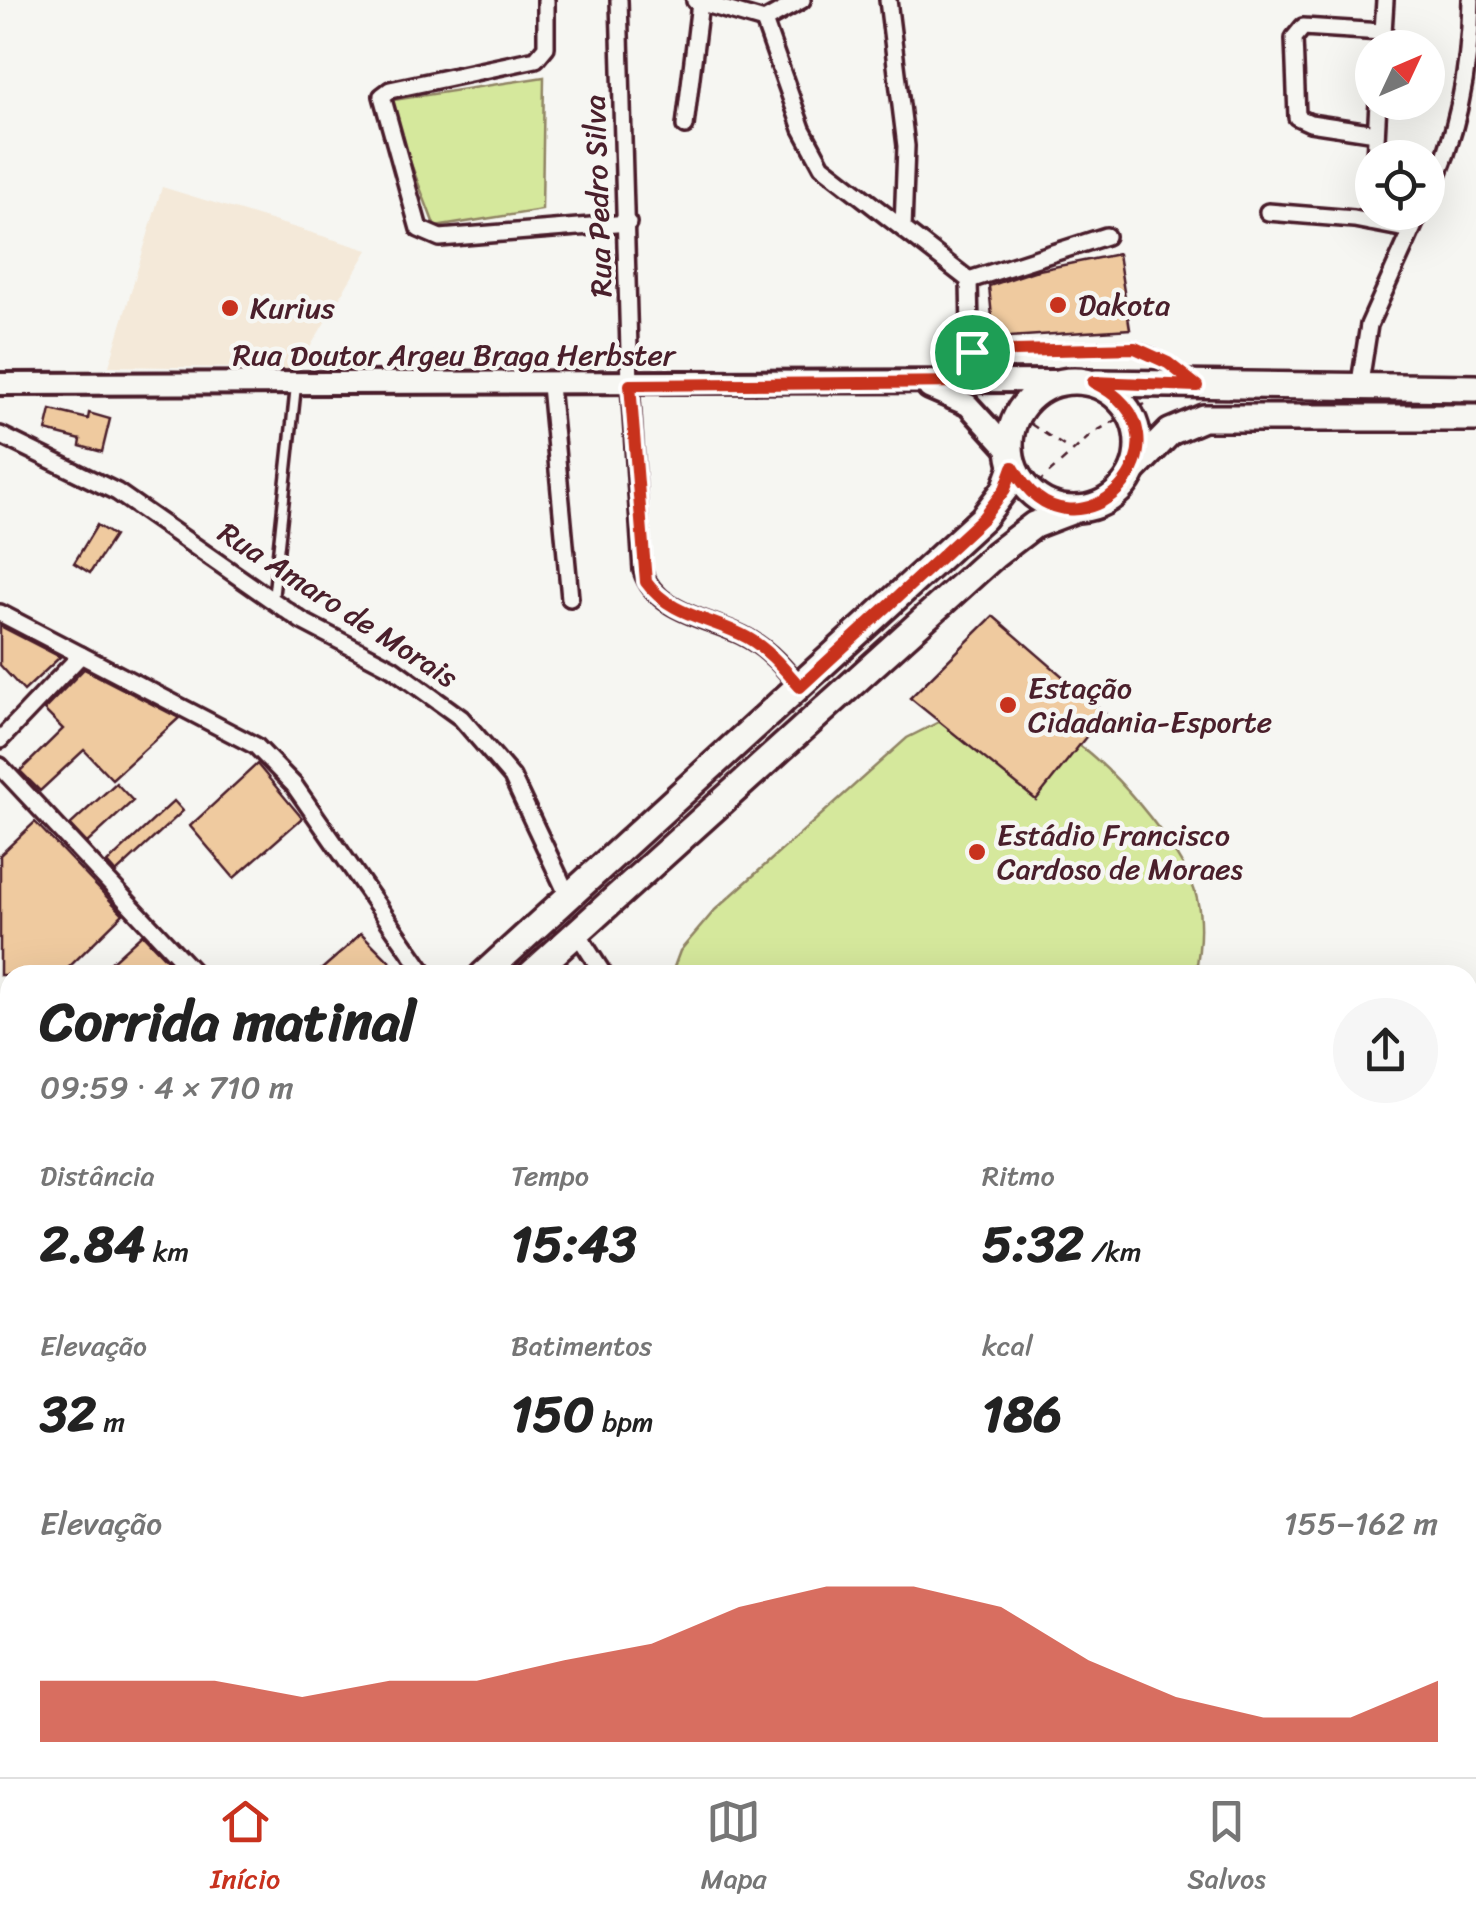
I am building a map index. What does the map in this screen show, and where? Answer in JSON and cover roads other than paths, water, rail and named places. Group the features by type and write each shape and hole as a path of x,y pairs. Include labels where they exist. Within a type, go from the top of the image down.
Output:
{"main road":[{"path":"494,965 983,518 1005,489 1011,430 1017,415 1028,398 1056,381 1476,388"},
{"path":"1093,382 1110,390 1128,411 1138,435 1134,469"},
{"path":"541,965 995,555 1034,525 1111,498 1170,432 1202,418 1476,418"},
{"path":"1011,459 1029,491 1045,502 1076,509"}],"street":[{"path":"546,0 546,48 536,59 390,90 382,101 423,234 440,238 628,223"},
{"name":"Rua Pedro Silva","path":"619,0 630,385 642,570 652,590 668,604 748,638 776,659 800,687"},
{"path":"684,126 696,2 764,21 802,0"},
{"path":"888,0 908,171 903,228"},
{"path":"1382,30 1384,0"},
{"path":"1445,158 1471,81 1473,4"},
{"path":"764,21 812,152 837,180 968,280 971,382"},
{"path":"1355,36 1303,28 1294,38 1298,117 1310,123 1376,134"},
{"path":"1376,140 1377,120"},
{"path":"1268,212 1355,220"},
{"path":"1359,389 1369,325 1411,230"},
{"path":"968,280 1106,236"},
{"name":"Rua Doutor Argeu Braga Herbster","path":"0,384 1056,381"},
{"name":"Rua Doutor Argeu Braga Herbster","path":"908,382 968,404 1011,459"},
{"path":"550,385 570,598"},
{"name":"Rua Amaro de Morais","path":"0,435 116,492 331,639 392,668 428,691 487,744 512,777 569,898"},
{"path":"0,614 256,746 268,756 294,785 419,965"},
{"path":"0,740 81,655"},
{"path":"0,766 187,965"},
{"path":"578,933 594,965"}],"lane":[{"path":"972,352 1135,348 1168,363 1197,386"},
{"path":"272,600 296,385"}],"place":[{"name":"Dakota","path":"1058,305"},
{"name":"Kurius","path":"230,308"},
{"name":"Estação Cidadania-Esporte","path":"1008,705"},
{"name":"Estádio Francisco Cardoso de Moraes","path":"977,852"}]}
